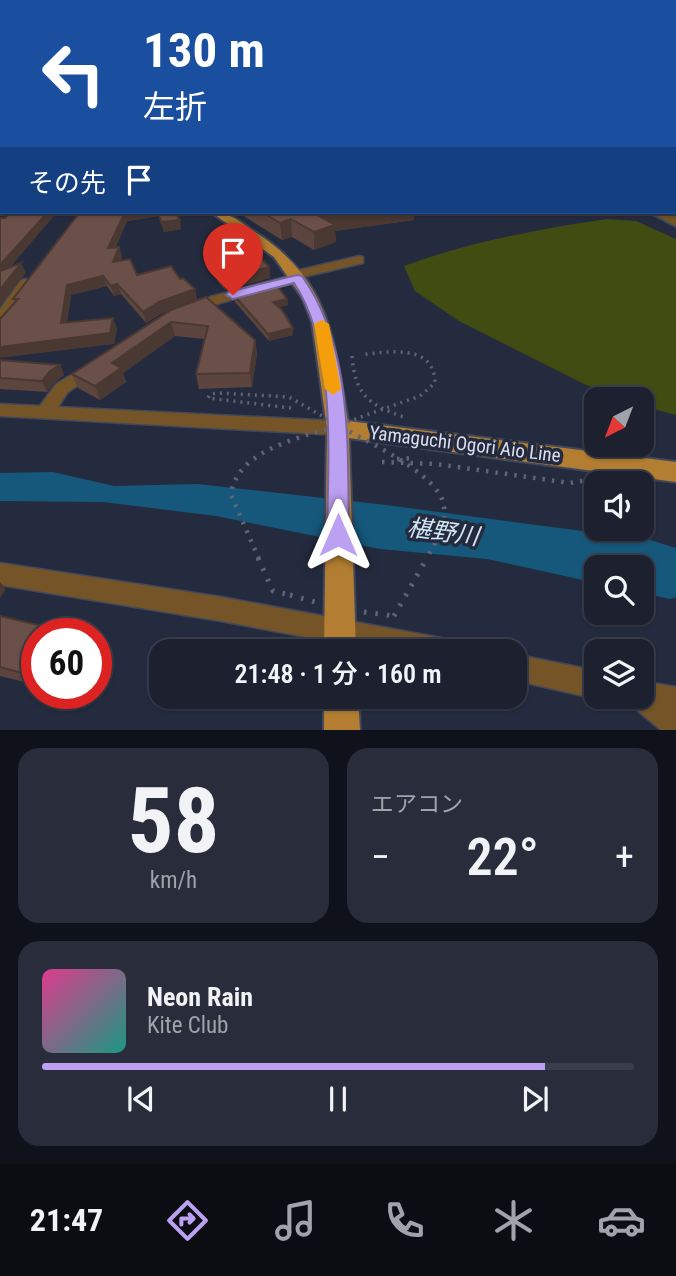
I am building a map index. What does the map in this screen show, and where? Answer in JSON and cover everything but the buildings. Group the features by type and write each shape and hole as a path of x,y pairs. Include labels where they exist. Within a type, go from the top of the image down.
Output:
{"main road":[{"path":"220,214 279,254 311,299 321,323 337,427 340,629"},
{"name":"Yamaguchi Ogori Aio Line","path":"337,427 676,472"},
{"path":"341,709 342,730"}],"street":[{"path":"659,214 676,222"},
{"path":"180,314 215,300 359,260"},
{"path":"0,319 38,267"},
{"path":"45,412 62,388 107,358"},
{"path":"0,410 337,427"},
{"path":"0,574 142,595 386,639"},
{"path":"527,670 584,682"},
{"path":"654,698 676,701"},
{"path":"654,706 676,724"}],"path":[{"path":"290,596 274,591 235,505 232,484 240,469 256,454 420,396 435,383 436,372 432,366 411,353 398,350 361,355"},
{"path":"352,356 357,387 367,398 389,412 408,418"},
{"path":"291,408 208,398 210,394 218,393 289,397 337,427 397,459 432,483 443,501 443,525 438,538 394,616 340,629"},
{"path":"382,462 436,464 570,483 584,481"}],"green space":[{"path":"607,219 636,221 676,239 676,415 654,409 654,387 592,387 459,321 415,291 404,266 504,237"}],"water":[{"name":"椹野川","path":"53,472 114,486 197,484 584,531 584,541 653,541 676,548 676,597 670,599 654,596 654,555 584,555 584,580 487,559 380,549 216,516 103,502 0,501 0,473"}],"slow traffic":[{"path":"322,324 333,389"}],"route":[{"path":"233,295 297,278 311,299 321,323 337,410 338,535"}]}
